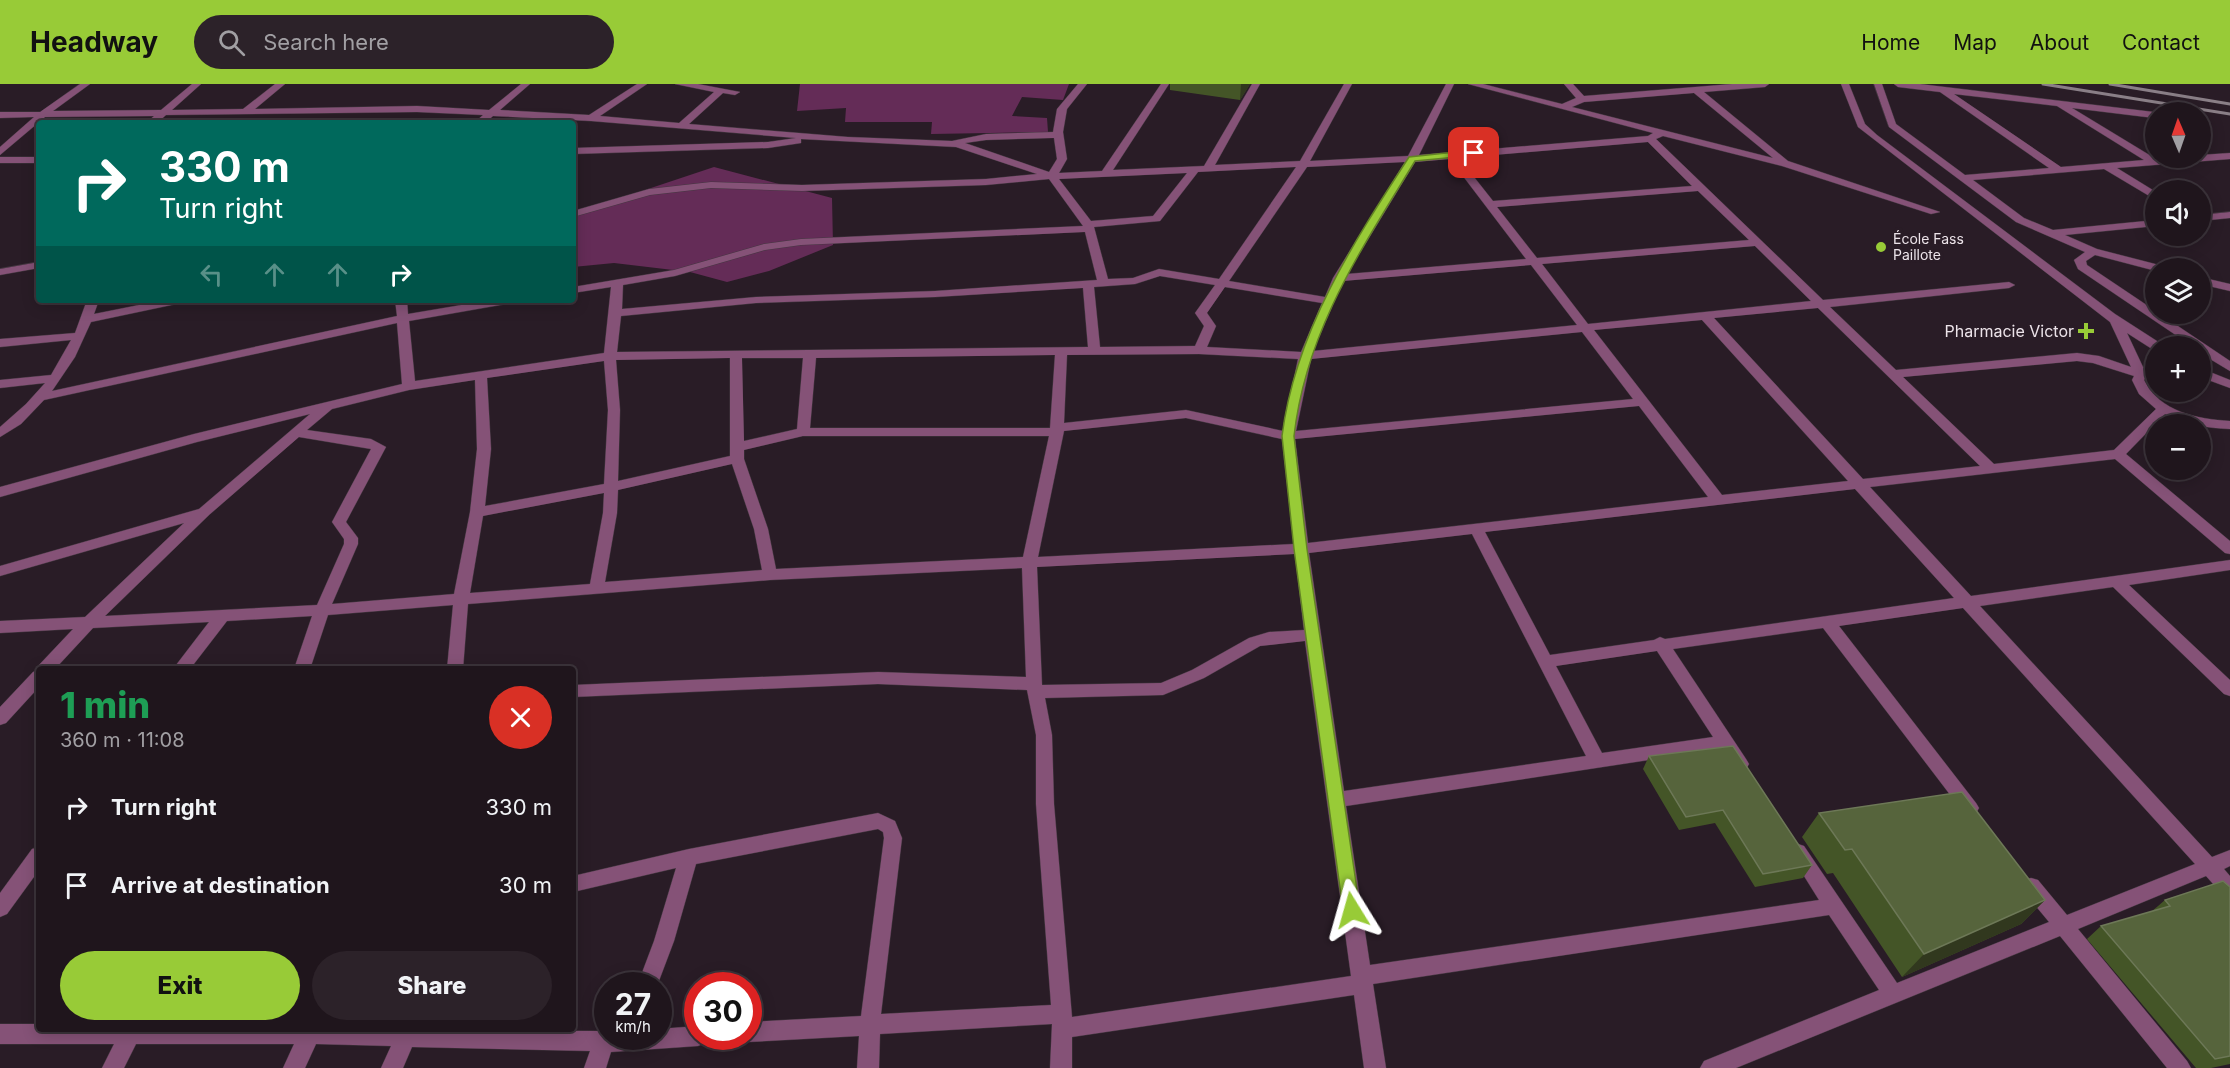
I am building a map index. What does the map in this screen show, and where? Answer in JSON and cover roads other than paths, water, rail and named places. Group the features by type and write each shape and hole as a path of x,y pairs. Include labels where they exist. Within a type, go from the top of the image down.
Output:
{"street":[{"path":"36,120 86,84"},
{"path":"154,120 197,84"},
{"path":"246,111 281,84"},
{"path":"482,120 526,84"},
{"path":"591,118 643,84"},
{"path":"679,84 735,92"},
{"path":"1052,176 1062,159 1059,135 1062,109 1083,84"},
{"path":"1105,174 1165,84"},
{"path":"1207,170 1256,84"},
{"path":"1199,350 1210,326 1201,313 1303,165 1348,84"},
{"path":"1375,1068 1300,549 1288,436 1305,356 1329,300 1339,279 1412,159 1450,84"},
{"path":"1472,84 1786,164 1935,212"},
{"path":"1568,84 1582,99"},
{"path":"1564,107 1582,99 1765,84"},
{"path":"1845,84 1861,124 1874,137 2110,317 2145,339"},
{"path":"1878,84 1892,125 2020,220 2093,251 2145,264"},
{"path":"1898,84 2145,114"},
{"path":"1940,88 2059,170"},
{"path":"681,126 721,90"},
{"path":"1697,91 1786,164"},
{"path":"2056,102 2145,156"},
{"path":"0,115 417,108 591,118 809,138 947,143 986,137 1059,135"},
{"path":"0,152 36,120"},
{"path":"576,213 649,192 681,187 849,187 986,182 1052,176 1412,159 1650,139 1662,132"},
{"path":"576,151 768,146 809,138"},
{"path":"1650,139 1991,469"},
{"path":"947,143 986,152 1052,176 1088,226 1103,283"},
{"path":"1452,155 1718,500"},
{"path":"2211,158 2230,156"},
{"path":"0,160 36,160"},
{"path":"1962,178 2145,163"},
{"path":"2106,166 2145,190"},
{"path":"576,290 675,273 764,247 801,242 1088,226 1156,219 1194,170"},
{"path":"1490,204 1700,188"},
{"path":"2211,217 2230,215"},
{"path":"2052,233 2145,224"},
{"path":"1339,279 1757,243"},
{"path":"2093,251 2080,260 2082,267 2184,336"},
{"path":"0,272 36,266"},
{"path":"616,313 756,300 935,294 1135,281 1159,272 1329,300"},
{"path":"2211,282 2227,286"},
{"path":"596,590 610,513 614,410 610,356 616,313 617,283"},
{"path":"1088,284 1094,351"},
{"path":"0,492 330,404 409,386 610,356 1199,350 1305,356 2009,285"},
{"path":"0,433 41,397 78,336 92,303"},
{"path":"87,319 166,303"},
{"path":"401,303 409,386"},
{"path":"41,397 403,318 494,303"},
{"path":"1704,315 2230,889"},
{"path":"2110,317 2129,345 2140,374 2138,380 2144,393 2164,408 2180,414"},
{"path":"0,343 78,336"},
{"path":"1060,1068 1062,1022 1045,804 1044,735 1034,688 1029,562 1057,430 1061,352"},
{"path":"803,432 810,354"},
{"path":"2211,354 2230,367"},
{"path":"736,355 737,453 759,523 770,575"},
{"path":"1893,374 2077,357 2096,359 2140,374 2145,372"},
{"path":"455,666 461,600 477,512 483,449 481,376"},
{"path":"2211,376 2230,384"},
{"path":"0,384 54,378"},
{"path":"477,512 611,488 803,432 1057,430 1186,414 1288,436 1642,402"},
{"path":"48,666 204,512 330,404"},
{"path":"0,627 322,610 770,575 1300,549 2118,454 2164,408"},
{"path":"2211,423 2230,425"},
{"path":"2211,426 2230,434"},
{"path":"297,433 371,442 379,447 339,522 351,538 351,544 322,610 303,666"},
{"path":"2118,454 2230,549"},
{"path":"0,571 204,512"},
{"path":"1476,528 1598,761"},
{"path":"1546,660 2230,565"},
{"path":"2116,581 2230,690"},
{"path":"182,666 222,616"},
{"path":"1826,620 1983,824"},
{"path":"576,692 878,678 1034,688 1163,689 1198,674 1255,642 1269,638 1312,636"},
{"path":"1660,643 1751,780"},
{"path":"0,718 36,679"},
{"path":"1336,800 1725,742"},
{"path":"576,883 689,857 878,821 887,823 893,838 870,1023 868,1068"},
{"path":"1789,838 1893,994"},
{"path":"652,972 689,857"},
{"path":"1718,1067 2230,858"},
{"path":"0,908 36,859"},
{"path":"2018,870 2061,926 2180,1068"},
{"path":"762,1031 870,1023 1062,1022 1362,980 1834,906"},
{"path":"0,1034 88,1032"},
{"path":"113,1068 131,1032"},
{"path":"294,1068 311,1032 594,1039"},
{"path":"392,1068 408,1033"},
{"path":"595,1068 610,1050"}],"railway":[{"path":"2043,84 2230,114"},
{"path":"2110,84 2230,104"}],"place":[{"name":"École Fass Paillote","path":"1881,247"},
{"name":"Pharmacie Victor","path":"2086,331"}]}
